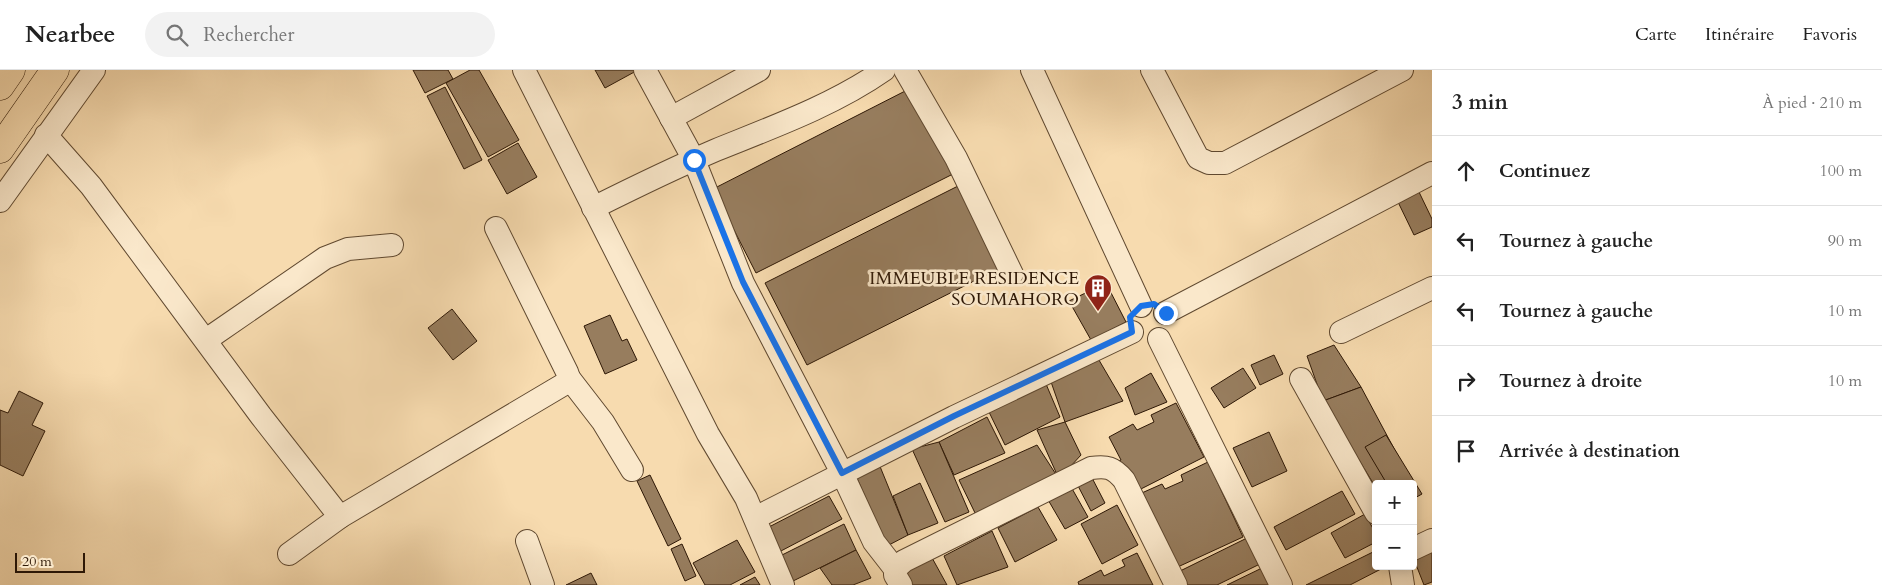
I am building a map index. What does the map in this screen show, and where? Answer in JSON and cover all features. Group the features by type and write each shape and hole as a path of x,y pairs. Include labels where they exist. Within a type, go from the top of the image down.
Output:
{"main road":[{"path":"0,86 11,70"},
{"path":"0,150 55,70"}],"street":[{"path":"0,201 94,70"},
{"path":"524,70 592,208 708,434 746,498 783,585"},
{"path":"645,70 694,160 743,282 842,473 874,542 898,577"},
{"path":"671,118 759,70"},
{"path":"592,208 694,160 786,122 884,70"},
{"path":"906,70 956,158 1012,274"},
{"path":"1032,70 1141,306"},
{"path":"1152,70 1198,158 1209,163 1225,163 1402,70"},
{"path":"46,135 91,186 261,416 340,517"},
{"path":"1166,313 1432,173"},
{"path":"496,228 569,378 603,422 632,470"},
{"path":"206,340 325,258 348,249 392,245"},
{"path":"1341,332 1432,288"},
{"path":"1154,304 1166,313 1168,324 1159,339 1144,342 1132,332 1130,317 1141,306 1154,304"},
{"path":"755,518 954,416 1132,332"},
{"path":"1159,339 1281,585"},
{"path":"289,554 340,517 566,383 569,378"},
{"path":"1301,379 1372,506"},
{"path":"898,577 904,561 1091,468 1104,467 1115,469 1124,480 1176,585"},
{"path":"1417,547 1432,540"},
{"path":"527,541 543,585"},
{"path":"1401,570 1403,585"}],"building":[{"path":"413,70 448,70 453,79 425,93"},
{"path":"470,70 479,70 519,140 488,157 446,83"},
{"path":"595,70 638,70 605,88"},
{"path":"445,87 482,160 464,169 427,96"},
{"path":"913,87 957,172 756,273 713,189"},
{"path":"518,143 537,177 507,194 488,160"},
{"path":"962,184 1004,266 807,365 765,283"},
{"path":"1419,192 1432,219 1432,227 1414,235 1398,202"},
{"name":"IMMEUBLE RESIDENCE SOUMAHORO","path":"1106,283 1126,322 1091,340 1069,301"},
{"path":"452,309 477,341 453,360 428,328"},
{"path":"610,315 622,341 627,339 637,360 605,374 584,326"},
{"path":"1334,345 1361,387 1323,401 1307,356"},
{"path":"1096,355 1123,401 1065,422 1050,379"},
{"path":"1274,355 1283,374 1260,385 1251,365"},
{"path":"1243,368 1256,388 1224,408 1211,388"},
{"path":"1151,373 1167,402 1135,415 1125,388"},
{"path":"1046,384 1060,417 1005,445 989,412"},
{"path":"1361,387 1411,480 1372,481 1323,401"},
{"path":"19,391 43,403 32,425 45,431 23,476 0,465 0,410 8,413"},
{"path":"1176,403 1204,457 1133,493 1117,462 1121,460 1109,437 1133,424 1137,430 1154,422 1151,415"},
{"path":"987,417 1005,453 954,475 939,442"},
{"path":"1065,422 1081,455 1059,479 1037,430"},
{"path":"1269,432 1287,471 1252,487 1233,448"},
{"path":"1386,435 1413,480 1385,480 1365,447"},
{"path":"939,442 969,512 945,522 912,449"},
{"path":"1037,445 1059,479 977,517 959,480"},
{"path":"1208,462 1243,537 1169,571 1135,496 1162,484 1165,489 1183,481 1181,475"},
{"path":"879,464 908,535 887,546 856,476"},
{"path":"1090,474 1105,503 1091,511 1076,482"},
{"path":"650,475 681,539 668,546 637,481"},
{"path":"920,483 938,523 908,535 893,496"},
{"path":"1070,485 1088,517 1065,529 1047,498"},
{"path":"1417,486 1422,494 1417,497"},
{"path":"1342,491 1355,514 1286,550 1274,527"},
{"path":"829,496 842,519 779,552 767,528"},
{"path":"1117,505 1138,545 1102,564 1081,524"},
{"path":"1038,507 1057,540 1015,562 998,528"},
{"path":"1365,514 1372,527 1372,544 1345,558 1331,533"},
{"path":"844,524 856,550 789,583 776,558"},
{"path":"992,531 1008,567 957,585 944,556"},
{"path":"1247,538 1260,564 1217,585 1179,585 1174,574"},
{"path":"737,540 755,572 730,585 705,585 693,563"},
{"path":"682,544 696,576 685,581 671,549"},
{"path":"1432,547 1432,582 1424,585 1417,567 1417,555"},
{"path":"856,550 871,578 853,585 832,585 820,568"},
{"path":"1372,552 1372,570 1379,570 1350,585 1306,585"},
{"path":"1137,553 1153,585 1079,585 1078,582 1101,570 1104,576 1125,566 1122,560"},
{"path":"931,556 947,585 911,585 906,573"},
{"path":"1264,567 1273,585 1227,585"},
{"path":"591,573 597,585 566,585"},
{"path":"755,577 760,585 740,585"}],"place":[{"name":"IMMEUBLE RESIDENCE SOUMAHORO","path":"1098,312"}],"route":[{"path":"694,160 743,282 842,473 954,416 1132,332 1130,317 1134,310 1141,306 1154,304 1166,313"}]}
